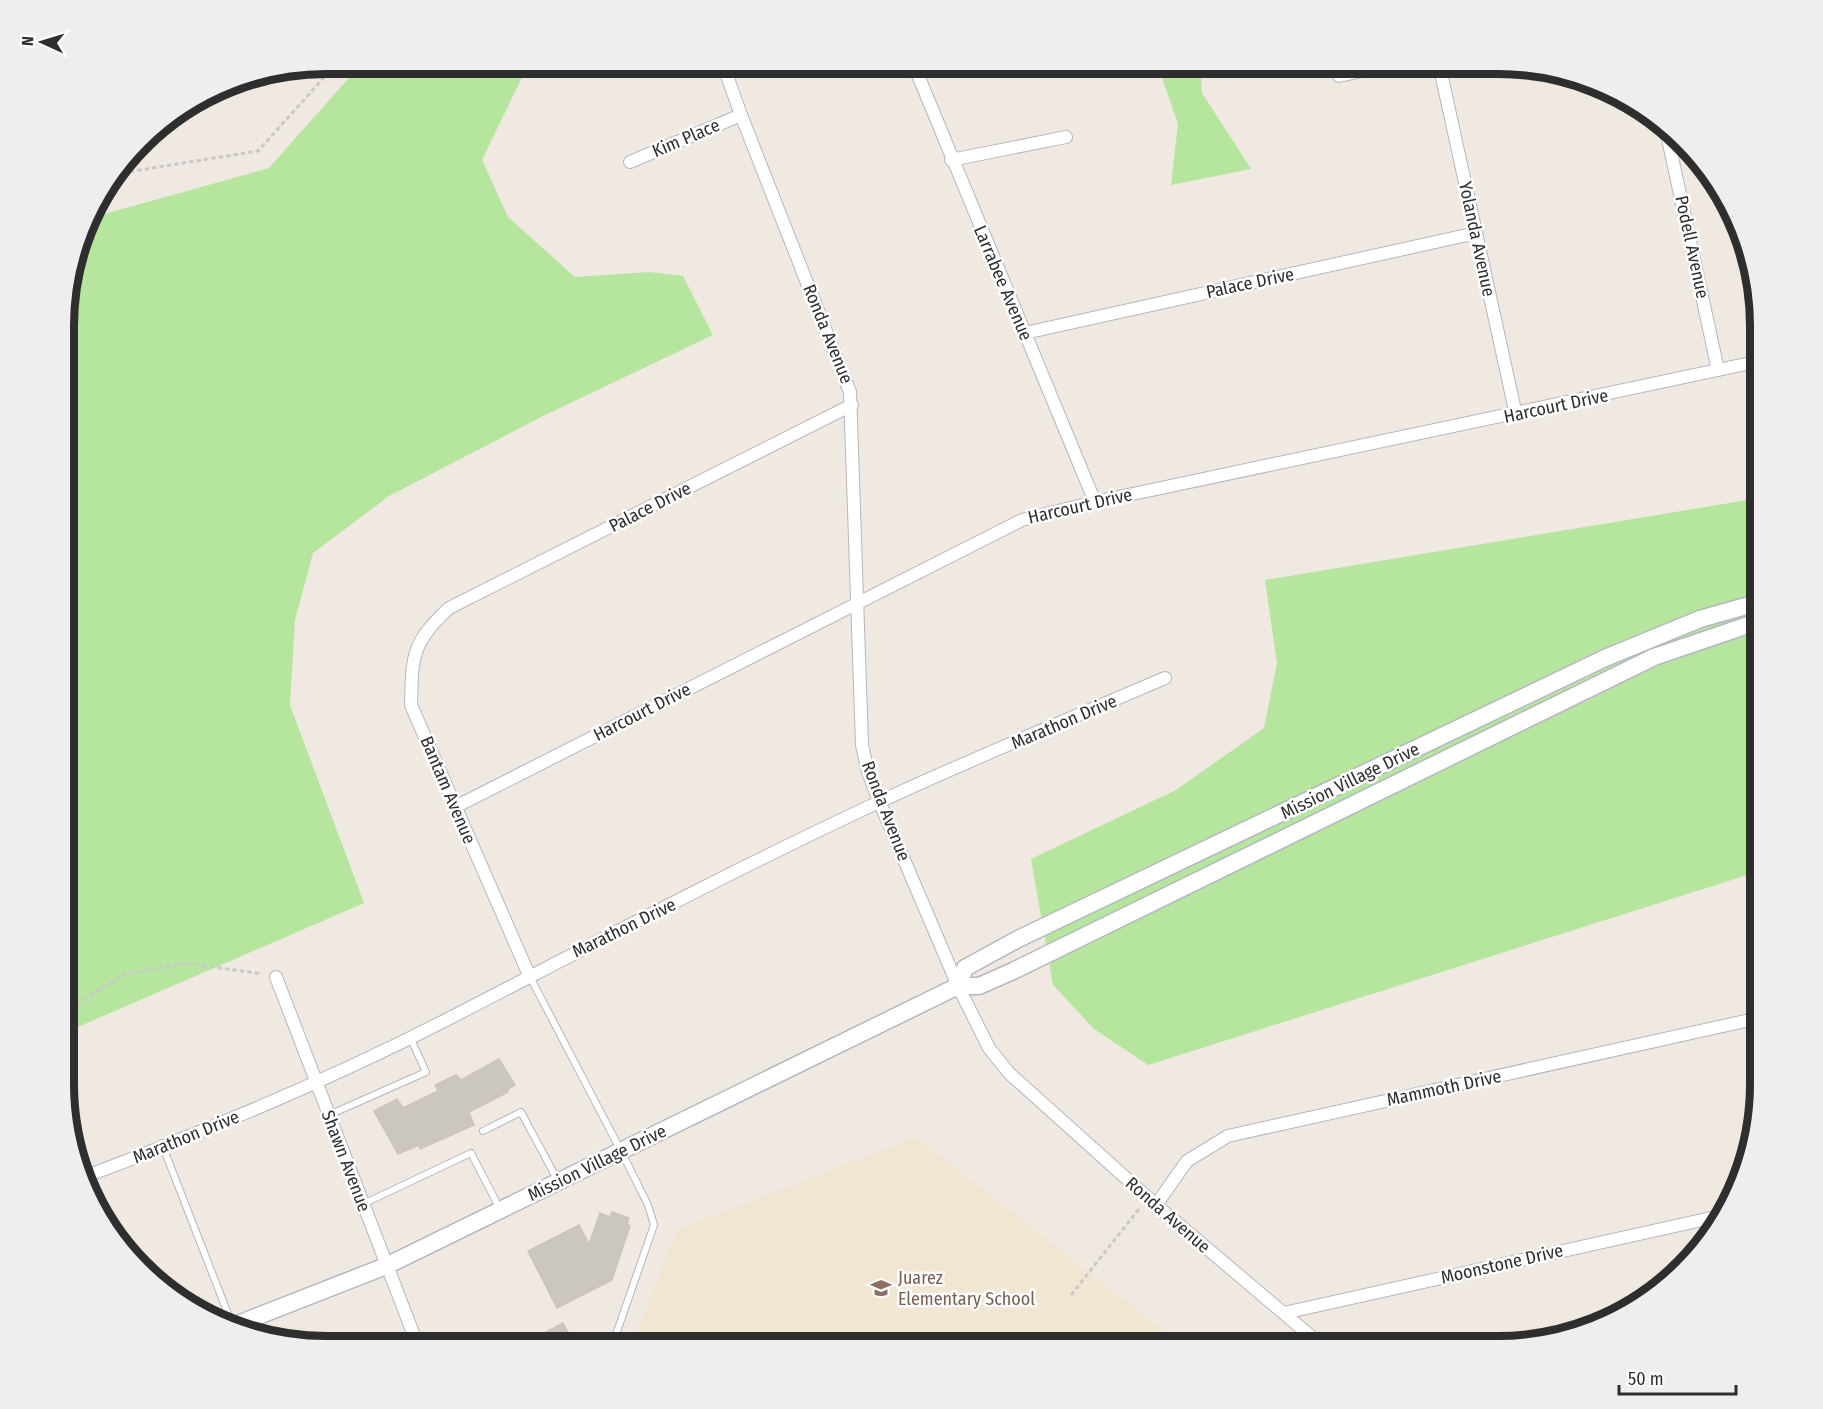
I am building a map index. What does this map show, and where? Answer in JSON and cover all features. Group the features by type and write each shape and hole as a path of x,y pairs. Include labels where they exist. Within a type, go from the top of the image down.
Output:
{"main road":[{"name":"Mission Village Drive","path":"958,986 964,968 1018,939 1605,658 1662,633 1750,605"},
{"name":"Mission Village Drive","path":"245,1322 387,1266 958,986 980,986 1013,971 1654,657 1750,624"}],"street":[{"name":"Ronda Avenue","path":"726,74 850,392 861,745 879,801 958,986 989,1048 1009,1073 1151,1201 1308,1336"},
{"name":"Larrabee Avenue","path":"917,74 951,160 1095,502"},
{"path":"1339,76 1348,74"},
{"name":"Yolanda Avenue","path":"1441,74 1516,415"},
{"name":"Kim Place","path":"630,162 741,114"},
{"path":"951,160 1065,137"},
{"name":"Podell Avenue","path":"1668,140 1718,370"},
{"name":"Palace Drive","path":"1025,333 1476,233"},
{"name":"Harcourt Drive","path":"455,807 1022,520 1095,502 1516,415 1750,363"},
{"name":"Palace Drive","path":"449,608 852,405"},
{"name":"Bantam Avenue","path":"449,608 426,630 412,659 411,705 529,975"},
{"name":"Marathon Drive","path":"91,1174 163,1148 315,1082 410,1037 529,975 879,801 1165,678"},
{"name":"Shawn Avenue","path":"276,976 414,1336"},
{"name":"Mammoth Drive","path":"1151,1201 1187,1161 1228,1136 1750,1020"},
{"name":"Moonstone Drive","path":"1284,1313 1711,1217"}],"lane":[{"path":"529,975 621,1150 648,1205 654,1225 615,1336"},
{"path":"328,1115 426,1072 410,1037"},
{"path":"483,1131 521,1112 558,1182"},
{"path":"163,1148 227,1315"},
{"path":"363,1204 471,1153 500,1210"}],"path":[{"path":"126,172 258,151 327,74"},
{"path":"74,1005 126,974 186,963 276,976"},
{"path":"1071,1295 1151,1201"}],"shaded area":[{"name":"Juarez Elementary School","path":"916,1137 1170,1336 635,1336 677,1230"}],"green space":[{"path":"352,74 524,74 482,160 508,217 575,277 649,272 683,276 713,335 543,416 389,496 313,553 295,620 290,705 364,903 74,1029 74,309 78,277 87,245 99,215 269,168"},
{"path":"1161,74 1201,74 1202,93 1251,169 1171,185 1178,124"},
{"path":"1750,500 1750,874 1148,1065 1094,1029 1053,985 1031,859 1176,790 1264,728 1277,663 1265,580"}],"building":[{"path":"499,1059 515,1085 508,1089 508,1092 469,1112 474,1125 420,1149 419,1145 398,1154 374,1111 397,1099 403,1108 438,1091 435,1085 456,1075 461,1080"},
{"path":"612,1212 629,1218 627,1224 630,1226 612,1280 557,1308 528,1251 579,1225 589,1244 600,1213 610,1217"},
{"path":"563,1323 570,1336 539,1336"}],"place":[{"name":"Juarez Elementary School","path":"881,1288"}]}
